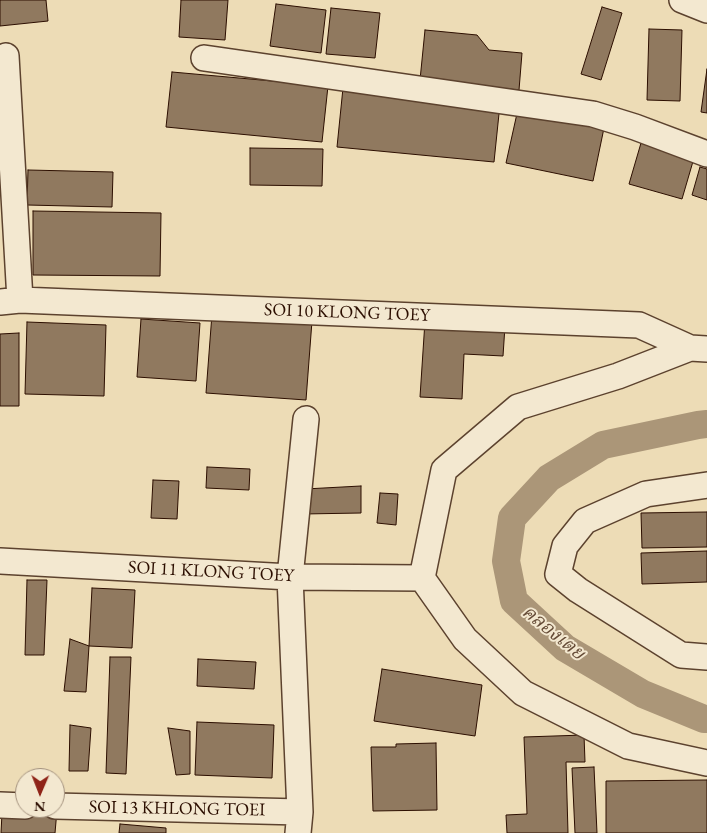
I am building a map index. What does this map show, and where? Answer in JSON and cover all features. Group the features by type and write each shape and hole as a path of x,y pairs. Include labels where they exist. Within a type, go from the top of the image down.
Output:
{"street":[{"path":"6,56 10,301"},
{"path":"204,58 593,114 635,127 707,154"},
{"name":"SOI 10 KLONG TOEY","path":"10,301 639,325 698,349"},
{"path":"698,349 518,407 444,470 422,578 465,639 523,693 628,746 707,763"},
{"path":"299,823 290,577 306,419"},
{"path":"707,485 646,494 585,521 565,546 558,574 578,590 681,654 707,657"},
{"name":"SOI 11 KLONG TOEY","path":"0,561 290,577 422,578"},
{"path":"0,805 15,806"},
{"name":"SOI 13 KHLONG TOEI","path":"65,807 299,823"}],"building":[{"path":"0,0 46,0 48,21 0,26"},
{"path":"181,0 228,0 225,40 179,37"},
{"path":"276,4 326,10 321,53 270,46"},
{"path":"602,7 622,13 601,80 581,74"},
{"path":"331,8 380,13 375,58 326,54"},
{"path":"649,29 682,30 680,101 647,100"},
{"path":"425,30 477,35 489,50 522,53 519,90 420,80"},
{"path":"707,69 707,113 701,112"},
{"path":"172,72 328,86 322,142 166,127"},
{"path":"343,88 500,104 494,162 337,147"},
{"path":"518,109 604,128 593,181 506,163"},
{"path":"641,143 694,158 682,199 629,184"},
{"path":"250,148 323,149 322,186 250,185"},
{"path":"700,167 707,169 707,200 692,195"},
{"path":"28,170 113,172 112,207 27,205"},
{"path":"33,211 161,213 160,276 33,275"},
{"path":"212,314 312,321 306,400 206,393"},
{"path":"141,319 200,323 196,381 137,377"},
{"path":"425,321 505,326 503,356 464,354 462,399 420,397"},
{"path":"27,322 106,325 104,396 25,394"},
{"path":"19,333 19,406 0,406 0,334"},
{"path":"207,467 250,469 249,490 206,488"},
{"path":"153,480 179,481 177,519 151,518"},
{"path":"361,486 361,513 303,514 305,489"},
{"path":"380,493 398,494 396,525 377,523"},
{"path":"707,512 707,547 642,548 641,513"},
{"path":"707,551 707,582 642,584 641,553"},
{"path":"27,580 47,580 44,655 25,655"},
{"path":"92,588 135,590 132,648 89,646"},
{"path":"70,639 89,646 86,692 64,691"},
{"path":"110,657 131,657 126,774 106,773"},
{"path":"198,659 256,662 254,689 197,686"},
{"path":"382,669 482,685 475,736 374,721"},
{"path":"197,722 274,725 272,778 195,775"},
{"path":"70,725 91,728 88,771 69,771"},
{"path":"168,728 190,731 190,774 176,775"},
{"path":"584,735 585,762 566,762 568,833 507,833 506,815 527,814 524,737"},
{"path":"436,743 437,810 373,811 371,747 396,747 396,744"},
{"path":"594,767 597,833 575,833 572,768"},
{"path":"707,780 707,833 606,833 606,781"},
{"path":"15,809 15,818 56,818 55,833 1,833 2,813"},
{"path":"120,824 166,828 166,833 119,833"}],"waterway":[{"name":"คลองเตย","path":"707,424 603,445 549,478 512,518 506,561 514,601 565,648 643,694 707,719"}]}
